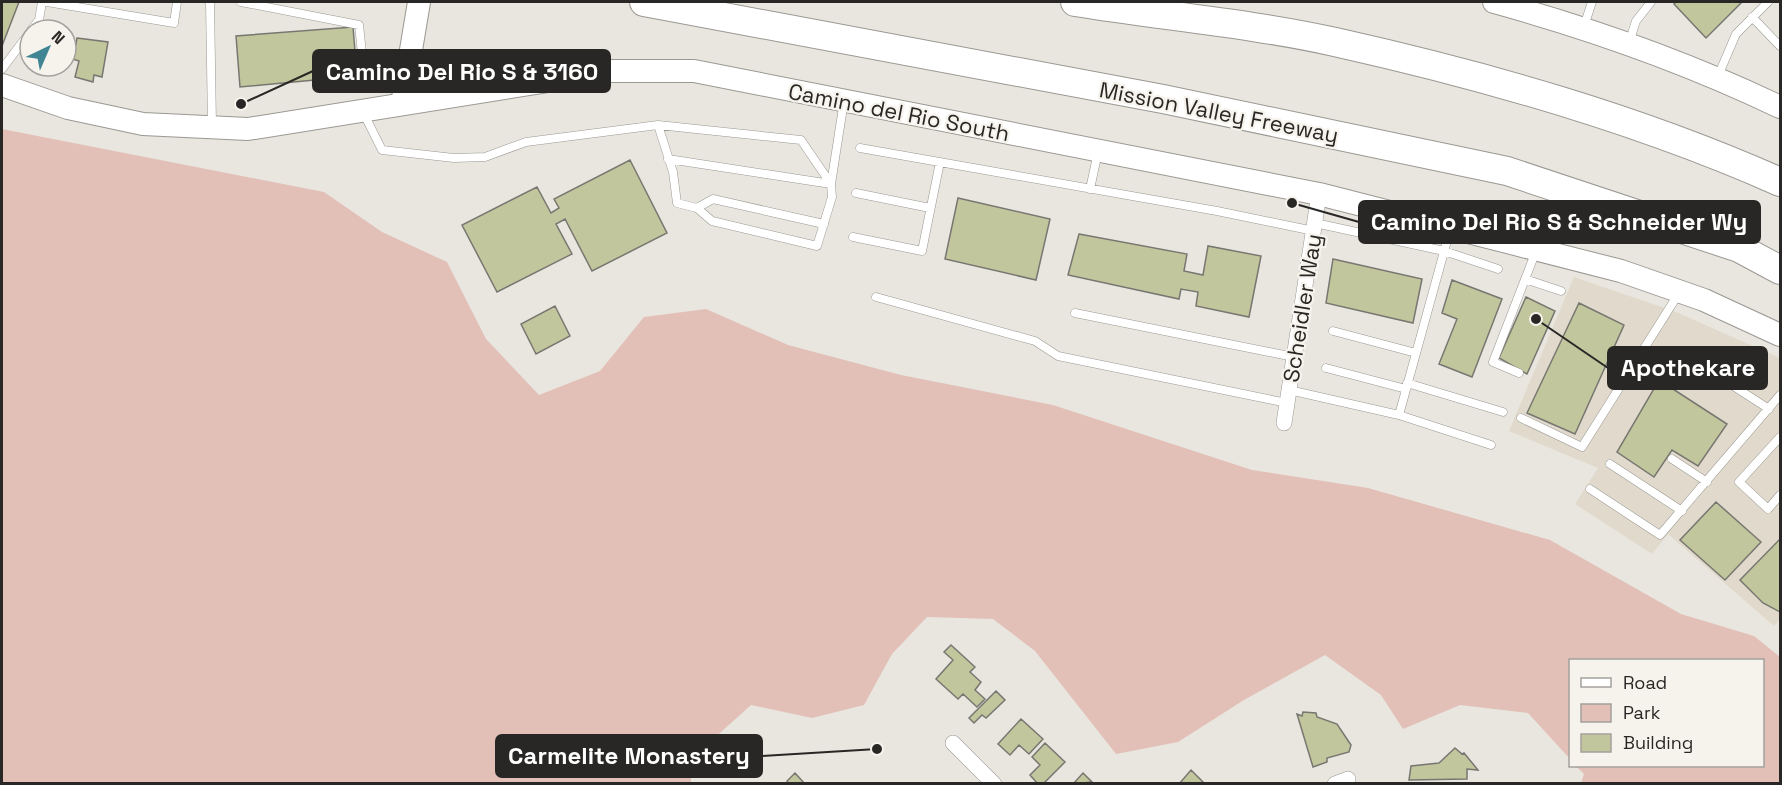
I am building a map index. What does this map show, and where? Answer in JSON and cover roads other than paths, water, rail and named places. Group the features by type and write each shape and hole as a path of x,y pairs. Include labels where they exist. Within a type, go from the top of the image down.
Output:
{"highway":[{"name":"Mission Valley Freeway","path":"644,2 1163,99 1506,171 1739,248 1780,270"},
{"path":"1075,2 1334,42 1566,101 1671,136 1780,182"}],"street":[{"path":"402,104 419,2"},
{"path":"1494,2 1583,27 1717,78 1780,107"},
{"name":"Camino del Rio South","path":"2,85 68,108 128,121 248,129 611,71 694,71 1319,194 1621,271 1680,291 1780,335"},
{"name":"Scheidler Way","path":"1284,423 1319,194"},
{"path":"953,743 994,783"}],"lane":[{"path":"39,18 42,2"},
{"path":"47,2 174,23 177,2"},
{"path":"210,2 212,127"},
{"path":"241,2 359,25 364,72"},
{"path":"1583,27 1592,2"},
{"path":"1629,44 1636,21 1651,2"},
{"path":"1717,78 1736,34 1768,2"},
{"path":"1752,17 1780,46"},
{"path":"2,69 18,48"},
{"path":"658,125 669,159 677,202 697,208 712,221 817,246 832,197 831,184 844,101"},
{"path":"362,110 382,150 453,158 485,157 526,142 658,125 801,140 831,184"},
{"path":"860,148 1444,251 1498,269"},
{"path":"1090,189 1098,151"},
{"path":"669,159 831,184"},
{"path":"853,237 922,251 940,162"},
{"path":"856,193 930,208"},
{"path":"697,208 712,199 824,224"},
{"path":"1399,415 1450,228"},
{"path":"1519,373 1493,362 1537,250"},
{"path":"1525,279 1561,291"},
{"path":"1521,418 1582,447 1680,291"},
{"path":"876,297 1035,341 1058,356 1399,415 1491,445"},
{"path":"1074,313 1294,357"},
{"path":"1334,331 1416,353"},
{"path":"1679,351 1769,409"},
{"path":"1326,368 1407,386 1503,412"},
{"path":"1590,489 1660,535 1780,395"},
{"path":"1780,437 1739,482 1768,509 1780,495"},
{"path":"1672,459 1707,482"},
{"path":"1611,464 1682,511"}],"place":[{"name":"Camino Del Rio S & 3160","path":"241,104"},
{"name":"Camino Del Rio S & Schneider Wy","path":"1292,203"},
{"name":"Apothekare","path":"1536,319"},
{"name":"Carmelite Monastery","path":"877,749"}]}
